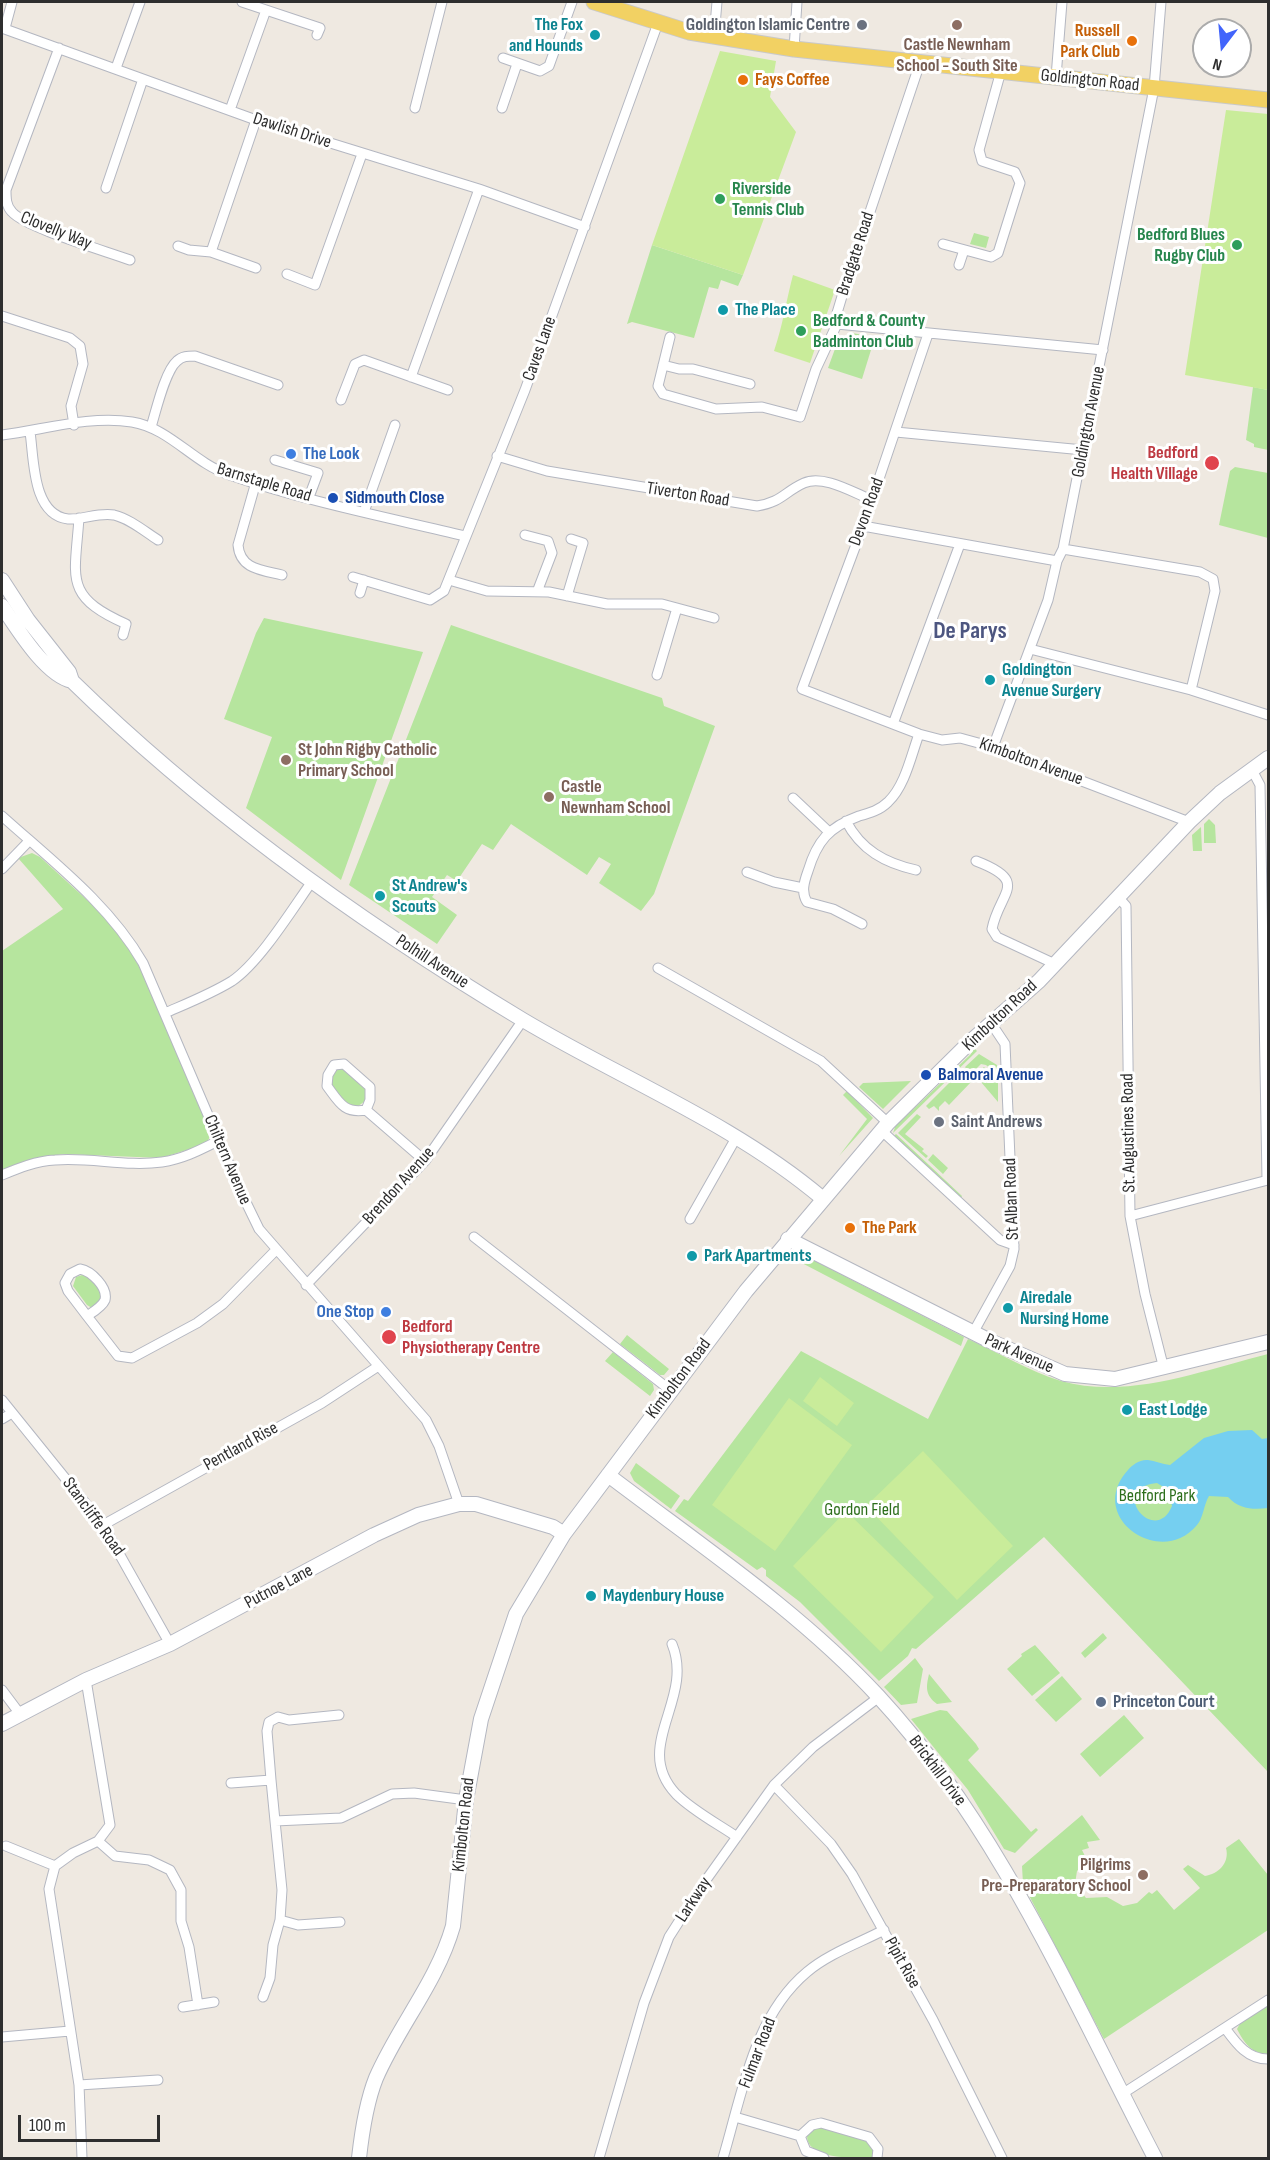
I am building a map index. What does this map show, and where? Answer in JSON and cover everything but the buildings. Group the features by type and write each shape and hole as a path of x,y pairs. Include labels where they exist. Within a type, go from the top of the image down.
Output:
{"main road":[{"name":"Goldington Road","path":"594,2 636,9 658,23 714,37 794,49 1269,100"}],"street":[{"path":"3,28 12,2"},
{"path":"116,68 140,2"},
{"path":"242,2 320,28 317,35"},
{"path":"415,108 442,2"},
{"path":"503,58 540,71 549,66 573,2"},
{"path":"714,37 717,2"},
{"path":"794,49 797,2"},
{"path":"1056,77 1062,2"},
{"name":"Goldington Avenue","path":"993,747 1048,600 1057,561 1063,549 1154,88 1161,2"},
{"path":"230,110 266,10"},
{"name":"Caves Lane","path":"353,577 430,600 438,597 449,580 585,227 658,23"},
{"name":"Dawlish Drive","path":"3,28 256,120 479,189 585,227"},
{"name":"Clovelly Way","path":"59,48 6,190 8,207 12,213 28,223 130,260"},
{"name":"Bradgate Road","path":"670,337 658,386 663,394 716,410 762,407 800,417 816,369 837,324 837,313 843,293 920,63"},
{"path":"502,108 517,64"},
{"path":"943,244 991,257 998,252 1020,183 1015,172 982,161 979,150 1001,71"},
{"path":"106,188 143,79"},
{"path":"211,252 256,120"},
{"path":"287,274 315,285 362,154"},
{"path":"411,377 479,189"},
{"path":"178,246 189,250 211,252 256,268"},
{"path":"959,265 964,250"},
{"path":"2,316 70,338 80,346 82,364 71,406 74,425"},
{"path":"837,324 1103,350"},
{"name":"Devon Road","path":"802,689 872,500 928,334"},
{"path":"151,427 170,371 176,361 185,356 195,356 278,385"},
{"path":"341,400 355,364 364,360 448,390"},
{"path":"663,365 679,369 693,369 750,384"},
{"name":"Barnstaple Road","path":"2,435 101,420 132,422 151,427 215,470 364,512 465,536"},
{"path":"364,512 394,425"},
{"path":"30,432 40,497 58,517 79,518 111,514 124,519 158,540"},
{"path":"896,432 1083,450"},
{"name":"Tiverton Road","path":"497,456 547,471 757,506 772,503 803,483 813,480 872,500"},
{"path":"275,460 318,473 309,497"},
{"path":"256,482 238,545 239,554 246,564 282,575"},
{"path":"79,518 76,575 80,591 88,604 101,613 126,624 123,635"},
{"path":"862,526 1057,561"},
{"path":"525,535 548,541 552,553 537,592"},
{"path":"567,596 583,543 571,539"},
{"path":"893,724 960,544"},
{"path":"1063,549 1200,572 1213,579 1215,591 1191,690"},
{"name":"Polhill Avenue","path":"2,580 28,620 69,672 72,681 146,749 313,880 436,967 523,1020 773,1159 822,1198"},
{"path":"360,593 364,580"},
{"path":"449,580 486,591 537,592 607,604 644,602 714,618"},
{"name":"Polhill Avenue","path":"2,606 37,654 62,679 72,681"},
{"path":"657,675 677,608"},
{"path":"1030,650 1191,690 1269,715"},
{"name":"Kimbolton Avenue","path":"802,689 919,734 942,740 960,738 993,747 1190,822"},
{"path":"862,924 833,909 807,902 803,888 816,850 828,831 846,821 877,810 888,802 904,777 919,734"},
{"name":"Kimbolton Road","path":"359,2158 363,2126 376,2078 446,1951 453,1926 465,1800 481,1719 516,1614 564,1534 670,1390 788,1239 885,1127 1055,964 1220,793 1269,758"},
{"path":"1130,1216 1268,1180 1260,785 1252,770"},
{"path":"793,798 828,831"},
{"name":"Chiltern Avenue","path":"2,816 117,924 143,963 251,1214 276,1250 426,1420 439,1446 459,1504"},
{"path":"846,821 854,835 867,849 887,861 916,870"},
{"path":"2,869 29,841"},
{"path":"976,861 1003,875 1008,885 1007,895 993,920 992,929 997,937 1055,964"},
{"path":"747,872 774,882 803,888"},
{"path":"165,1013 212,993 234,980 249,966 313,880"},
{"name":"St. Augustines Road","path":"1118,897 1126,906 1130,1216 1145,1294 1164,1369"},
{"path":"658,968 821,1061 1000,1240 1014,1245"},
{"name":"Brendon Avenue","path":"306,1285 425,1161 523,1020"},
{"name":"St Alban Road","path":"973,1333 1010,1266 1014,1245 1005,1044 991,1023"},
{"path":"344,1064 370,1087 370,1100 366,1110 355,1112 344,1109 327,1086 328,1075 334,1065 344,1064"},
{"path":"366,1110 425,1161"},
{"path":"690,1219 736,1138"},
{"path":"2,1175 29,1165 54,1160 129,1164 161,1162 189,1156 218,1141"},
{"path":"474,1237 670,1390"},
{"name":"Park Avenue","path":"788,1239 973,1333 1065,1374 1114,1378 1164,1369 1269,1342"},
{"path":"87,1316 101,1306 105,1298 104,1289 87,1270 80,1269 70,1274 66,1283 68,1291 87,1316 118,1356 132,1358 197,1323 223,1304 276,1250"},
{"name":"Pentland Rise","path":"103,1525 322,1403 377,1366"},
{"name":"Stancliffe Road","path":"2,1400 103,1525 170,1644"},
{"path":"2,1419 12,1413"},
{"name":"Brickhill Drive","path":"608,1475 792,1615 879,1697 956,1794 1004,1867 1155,2158"},
{"name":"Putnoe Lane","path":"2,1724 86,1680 170,1644 374,1535 418,1515 459,1504 495,1508 553,1527 564,1534"},
{"path":"672,1644 679,1664 679,1678 660,1743 659,1757 662,1770 678,1795 737,1838"},
{"path":"82,2158 79,2085 49,1889 55,1866 73,1853 98,1841 110,1825 86,1680"},
{"path":"2,1690 20,1714"},
{"name":"Larkway","path":"599,2158 644,2003 669,1937 774,1785 813,1747 879,1697"},
{"path":"263,1997 270,1978 273,1945 280,1920 282,1890 268,1744 269,1722 278,1717 289,1720 339,1715"},
{"path":"231,1783 271,1780"},
{"name":"Pipit Rise","path":"774,1785 831,1844 852,1874 933,2020 1002,2158"},
{"path":"275,1821 341,1818 392,1794 414,1793 465,1800"},
{"path":"98,1841 115,1856 149,1860 170,1870 181,1890 181,1921 189,1947 198,2005"},
{"path":"6,1846 55,1866"},
{"path":"280,1920 298,1924 340,1922"},
{"name":"Fulmar Road","path":"723,2158 769,2016 808,1971 884,1930"},
{"path":"1122,2094 1269,2000"},
{"path":"183,2007 214,2002"},
{"path":"1225,2028 1237,2045 1251,2056 1269,2059"},
{"path":"2,2037 70,2031"},
{"path":"79,2085 158,2080"},
{"path":"735,2117 800,2136"},
{"path":"800,2136 813,2125 821,2123 869,2137 878,2149 877,2158"},
{"path":"800,2136 806,2151 824,2158"}],"green space":[{"name":"Riverside Tennis Club","path":"720,51 776,61 770,97 796,132 743,275 652,245"},
{"name":"Bedford Blues Rugby Club","path":"1226,110 1268,114 1268,390 1185,375"},
{"path":"974,233 989,237 986,248 970,244"},
{"path":"652,245 743,275 738,286 721,280 718,289 709,287 694,338 632,322 627,324"},
{"name":"Bedford & County Badminton Club","path":"793,275 835,290 810,363 774,351"},
{"path":"852,333 875,337 862,379 828,368 839,338"},
{"path":"1253,387 1268,390 1268,450 1254,447 1254,444 1246,440"},
{"path":"1235,467 1268,473 1268,538 1219,525 1230,471"},
{"name":"St John Rigby Catholic Primary School","path":"264,618 423,652 341,880 246,808 272,737 224,719 256,633"},
{"name":"Castle Newnham School","path":"451,625 662,698 664,706 715,726 654,894 641,911 599,883 611,864 599,857 587,875 511,824 493,850 482,844 457,881 447,875 432,897 457,915 437,944 349,885"},
{"path":"1209,819 1215,825 1216,843 1204,843 1204,824"},
{"path":"1201,827 1202,851 1193,851 1192,835"},
{"path":"32,853 40,857 111,922 137,959 213,1131 206,1144 161,1158 63,1154 27,1161 2,1170 2,951 63,909 18,858"},
{"path":"973,1047 977,1051 893,1133 897,1121 902,1120 971,1054"},
{"path":"979,1054 997,1065 998,1075 986,1065 981,1064 973,1072 969,1072 965,1067"},
{"path":"984,1067 998,1082 998,1102 975,1075"},
{"path":"338,1068 346,1070 365,1089 365,1101 357,1107 347,1107 330,1083 333,1073"},
{"path":"962,1070 972,1081 949,1105 945,1101 939,1107 939,1111 934,1106 929,1109 926,1106"},
{"path":"911,1081 883,1109 859,1087 863,1083"},
{"path":"847,1091 873,1118 839,1156 867,1119 843,1095"},
{"path":"917,1114 921,1117 905,1134 924,1149 922,1151 928,1156 926,1158 898,1133"},
{"path":"896,1134 962,1196 961,1198 894,1136"},
{"path":"933,1154 948,1168 943,1174 928,1160"},
{"path":"801,1254 964,1337 961,1346 798,1261"},
{"path":"88,1273 105,1294 103,1302 92,1308 87,1305 73,1286 76,1277"},
{"path":"627,1335 669,1369 664,1375 660,1375 620,1344"},
{"path":"968,1339 1049,1377 1087,1386 1113,1387 1166,1381 1268,1354 1268,1772 1044,1537 916,1649 912,1648 908,1656 879,1681 800,1602 766,1576 766,1570 762,1567 757,1570 675,1511 684,1499 688,1501 801,1351 928,1419"},
{"path":"613,1352 653,1384 654,1390 650,1396 605,1361"},
{"path":"820,1377 854,1403 837,1426 803,1401"},
{"path":"789,1398 852,1445 775,1551 712,1505"},
{"path":"923,1451 1013,1546 957,1600 866,1506"},
{"path":"636,1463 680,1496 671,1509 634,1481 630,1473"},
{"path":"846,1511 934,1597 881,1652 793,1566"},
{"path":"1103,1633 1107,1638 1085,1658 1081,1653"},
{"path":"1035,1645 1060,1673 1032,1696 1007,1669 1022,1656 1021,1654"},
{"path":"915,1658 923,1669 917,1703 901,1705 884,1687"},
{"path":"929,1674 952,1702 937,1704 930,1697 927,1687"},
{"path":"1062,1676 1082,1699 1056,1722 1035,1700"},
{"path":"940,1710 947,1711 979,1749 968,1760 1031,1832 1036,1828 1038,1830 1015,1853 1004,1849 968,1790 911,1719"},
{"path":"1124,1715 1144,1738 1100,1777 1080,1754"},
{"path":"1082,1815 1100,1840 1087,1842 1089,1848 1082,1850 1087,1860 1077,1871 1075,1884 1086,1898 1107,1897 1123,1906 1137,1903 1149,1892 1152,1894 1157,1890 1174,1910 1200,1888 1183,1869 1188,1865 1205,1876 1214,1873 1225,1863 1226,1848 1239,1839 1268,1875 1268,1930 1104,2039 1023,1884 1022,1866"},
{"path":"1268,2002 1268,2054 1257,2052 1249,2047 1237,2029 1242,2020"},
{"path":"821,2127 868,2140 875,2146 874,2158 833,2156 815,2150 809,2144 807,2136 814,2128"}],"water":[{"path":"1252,1430 1262,1439 1268,1438 1268,1508 1247,1508 1228,1497 1209,1496 1197,1525 1182,1537 1165,1542 1148,1539 1133,1532 1121,1520 1116,1505 1117,1488 1132,1466 1145,1460 1170,1465 1204,1438 1228,1431","holes":["1157,1483 1168,1490 1172,1506 1164,1517 1155,1520 1139,1512 1135,1503 1136,1494 1143,1487"]}],"place":[{"name":"Goldington Islamic Centre","path":"862,25"},
{"name":"Castle Newnham School - South Site","path":"957,25"},
{"name":"The Fox and Hounds","path":"595,35"},
{"name":"Russell Park Club","path":"1132,41"},
{"name":"Fays Coffee","path":"743,80"},
{"name":"Riverside Tennis Club","path":"720,199"},
{"name":"Bedford Blues Rugby Club","path":"1237,245"},
{"name":"The Place","path":"723,310"},
{"name":"Bedford & County Badminton Club","path":"801,331"},
{"name":"The Look","path":"291,454"},
{"name":"Bedford Health Village","path":"1212,463"},
{"name":"Sidmouth Close","path":"333,498"},
{"name":"Goldington Avenue Surgery","path":"990,680"},
{"name":"St John Rigby Catholic Primary School","path":"286,760"},
{"name":"Castle Newnham School","path":"549,797"},
{"name":"St Andrew's Scouts","path":"380,896"},
{"name":"Balmoral Avenue","path":"926,1075"},
{"name":"Saint Andrews","path":"939,1122"},
{"name":"The Park","path":"850,1228"},
{"name":"Park Apartments","path":"692,1256"},
{"name":"Airedale Nursing Home","path":"1008,1308"},
{"name":"One Stop","path":"386,1312"},
{"name":"Bedford Physiotherapy Centre","path":"389,1337"},
{"name":"East Lodge","path":"1127,1410"},
{"name":"Maydenbury House","path":"591,1596"},
{"name":"Princeton Court","path":"1101,1702"},
{"name":"Pilgrims Pre-Preparatory School","path":"1143,1875"}],"district":[{"name":"De Parys","path":"970,632"}],"park label":[{"name":"Bedford Park","path":"1157,1496"},
{"name":"Gordon Field","path":"862,1510"}]}
